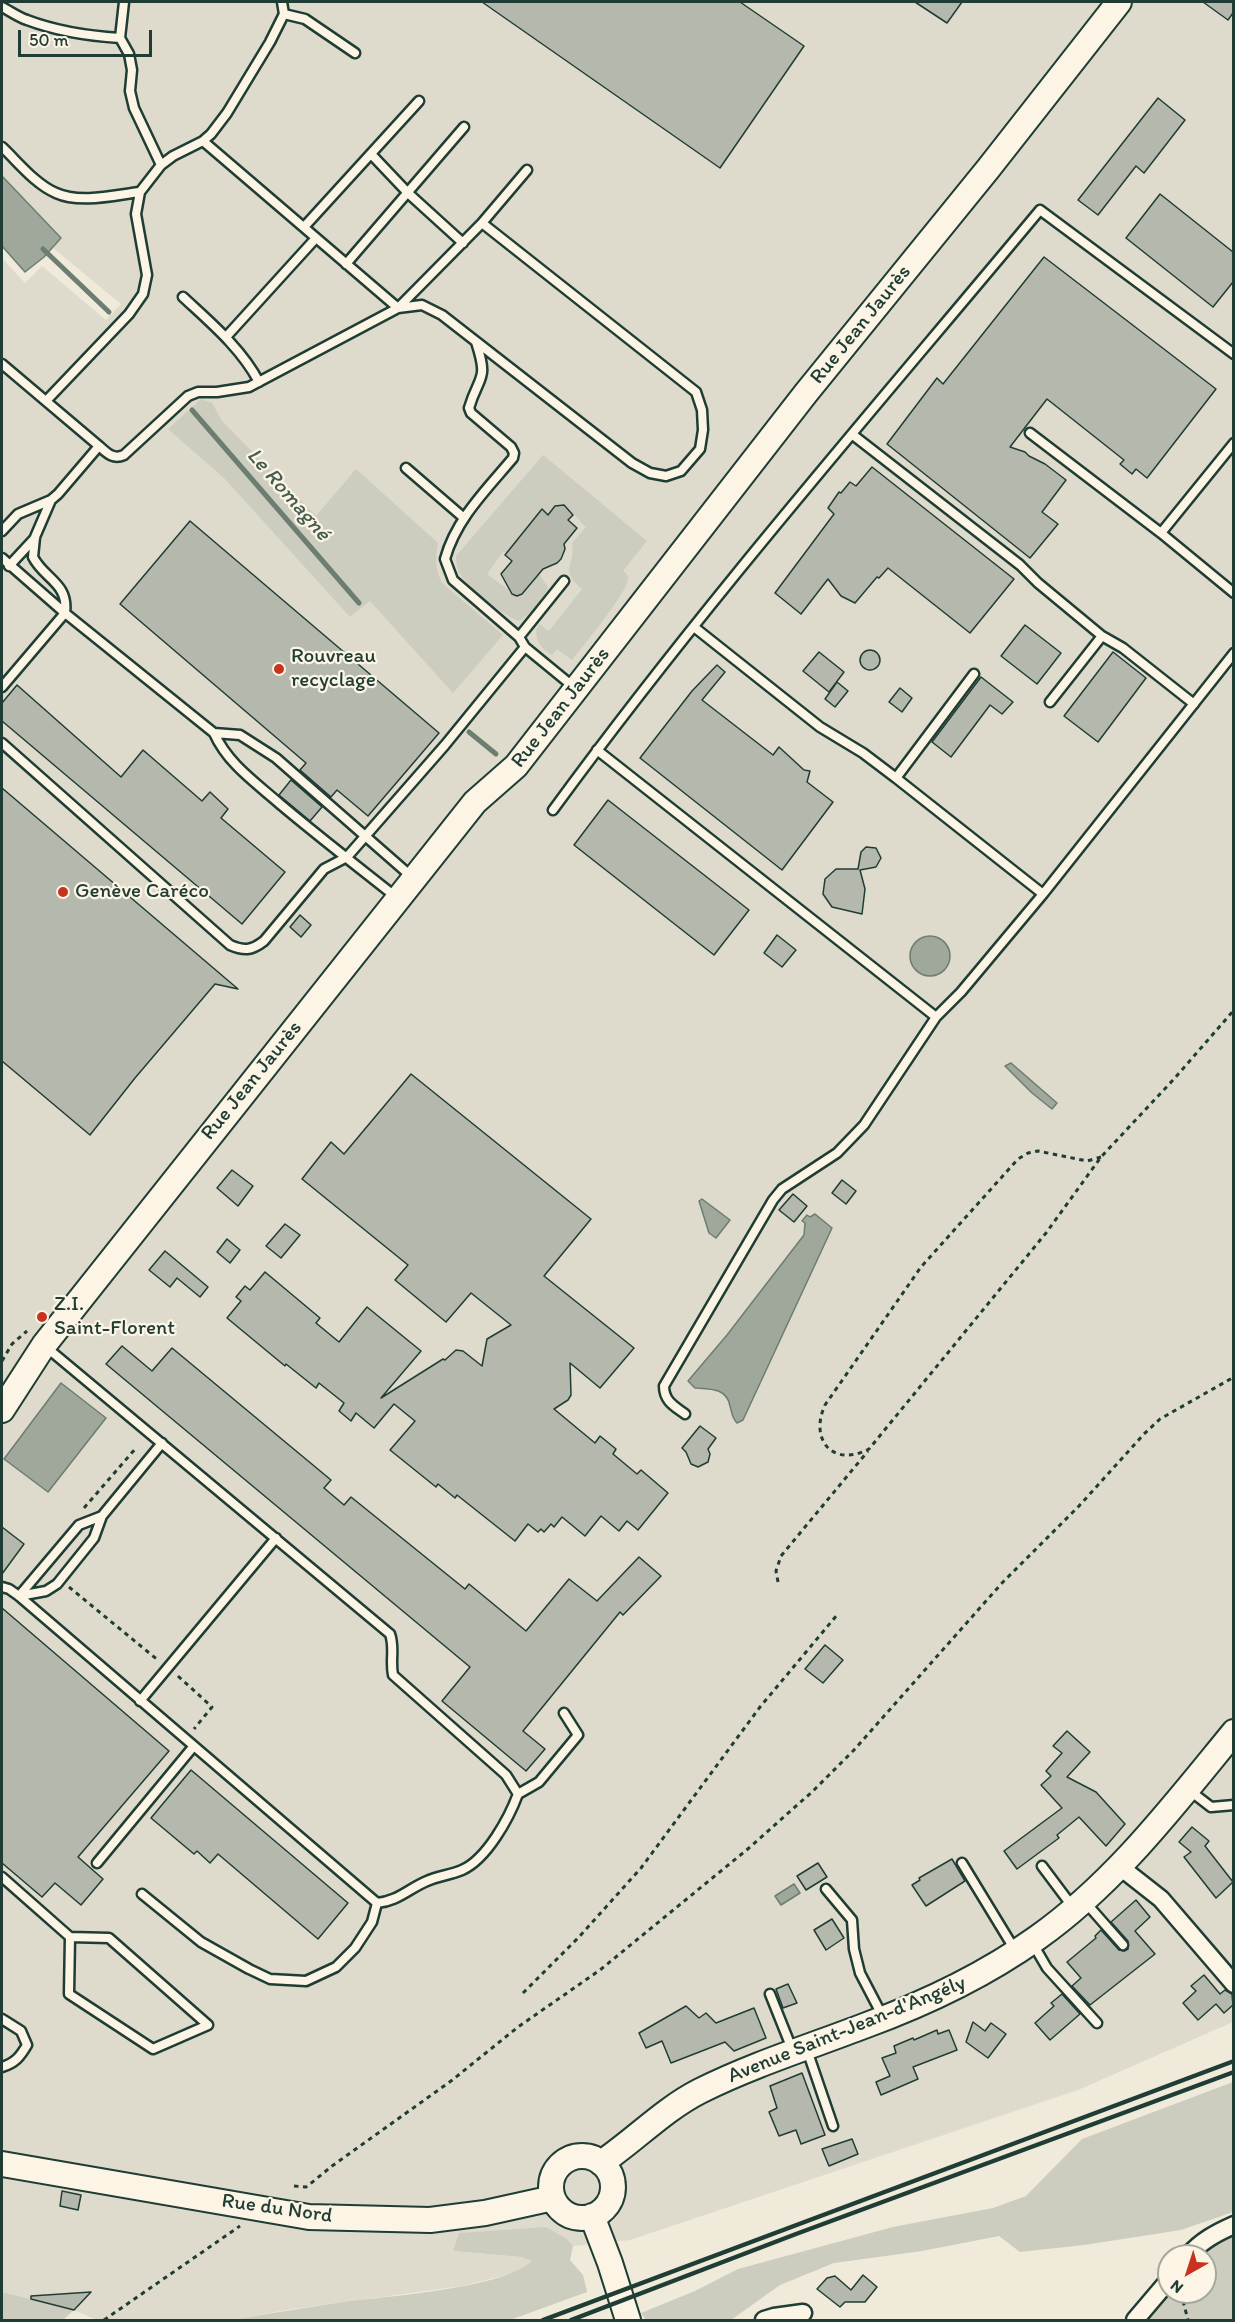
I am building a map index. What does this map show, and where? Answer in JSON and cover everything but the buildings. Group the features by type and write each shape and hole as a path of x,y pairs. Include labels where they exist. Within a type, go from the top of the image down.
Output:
{"street":[{"name":"Rue Jean Jaurès","path":"2,1410 44,1344 161,1195 475,802 516,766 806,393 988,169 1119,2"},
{"name":"Avenue Saint-Jean-d'Angély","path":"601,2163 620,2152 673,2106 726,2079 950,1990 1024,1947 1079,1904 1119,1866 1188,1788 1233,1732"},
{"path":"1119,1866 1161,1899 1233,1984"},
{"path":"580,2156 591,2157 601,2163 610,2173 613,2186 611,2199 603,2210 592,2217 580,2218 569,2215 559,2208 553,2198 551,2187 553,2176 559,2166 568,2159 580,2156"},
{"name":"Rue du Nord","path":"2,2164 309,2217 430,2220 485,2213 553,2198"},
{"path":"592,2217 628,2319"},
{"path":"1200,2244 1233,2226"},
{"path":"1135,2320 1157,2294"},
{"path":"764,2320 803,2313"}],"lane":[{"path":"124,2 120,38 129,54 132,70 130,91 134,108 161,165"},
{"path":"46,401 129,314 143,294 147,275 136,214 140,192 161,165 173,156 203,141 227,113 270,42 284,14 282,2"},
{"path":"2,7 24,20 51,28 93,37 120,38"},
{"path":"284,14 305,19 355,53"},
{"path":"304,227 419,101"},
{"path":"346,264 464,127"},
{"path":"203,141 398,308 422,305 442,315 632,463 650,473 666,476 681,471 700,449 703,430 702,410 696,392 482,223"},
{"path":"2,147 40,183 56,193 75,198 140,192"},
{"path":"371,154 408,193 463,243"},
{"path":"2,364 99,446 112,456 119,457 188,396 198,392 238,389 259,382 398,308 482,223 527,170"},
{"path":"553,810 694,627 1040,210 1233,354"},
{"path":"226,337 316,238"},
{"path":"183,297 226,337 251,366 259,382"},
{"path":"476,342 483,363 483,378 469,408 471,413 512,447 514,453 513,458 464,518 448,549 445,559 448,570 453,580 576,689"},
{"path":"1030,433 1161,533 1233,593"},
{"path":"853,435 1020,565 1038,583 1102,636 1123,648 1194,704"},
{"path":"1161,533 1233,443"},
{"path":"2,531 18,514 51,500 65,487 99,446"},
{"path":"406,468 464,518"},
{"path":"2,687 65,613 67,602 61,590 33,557 32,551 35,537 51,500"},
{"path":"35,537 3,563 214,733 230,761 399,899"},
{"path":"519,637 564,581"},
{"path":"694,627 820,727 863,753 1043,894"},
{"path":"1050,702 1102,636"},
{"path":"2,743 230,945 242,950 254,949 264,941 324,869 347,857 445,745 525,646"},
{"path":"685,1414 667,1400 664,1395 664,1386 773,1200 783,1189 850,1142 864,1125 936,1017 961,992 1043,894 1233,653"},
{"path":"896,778 974,674"},
{"path":"214,733 240,735 256,745 294,773 415,879"},
{"path":"597,750 936,1017"},
{"path":"44,1344 390,1634 394,1646 390,1663 393,1675 506,1775 518,1794"},
{"path":"19,1596 46,1591 57,1584 94,1538 102,1516 162,1443"},
{"path":"19,1596 79,1525 102,1516"},
{"path":"140,1701 276,1538"},
{"path":"2,1587 19,1596 377,1903 390,1902 427,1881 464,1869 489,1847 510,1814 518,1794 539,1782 578,1735 564,1713"},
{"path":"96,1863 193,1747"},
{"path":"1188,1788 1211,1807 1233,1805"},
{"path":"962,1863 1024,1947 1047,1968 1097,2023"},
{"path":"1042,1866 1123,1945"},
{"path":"2,1877 70,1937 109,1938 208,2025 153,2049 69,1994 70,1937"},
{"path":"826,1889 852,1920 854,1949 860,1973 883,2018"},
{"path":"142,1894 201,1942 249,1969 270,1979 306,1981 336,1967 355,1948 372,1922 377,1903"},
{"path":"770,1994 799,2050 833,2126"},
{"path":"2,2019 21,2031 27,2045 12,2064 2,2067"}],"path":[{"path":"778,1582 776,1571 781,1557 1046,1233 1101,1157 1174,1079 1233,1010"},
{"path":"869,1449 849,1456 834,1453 821,1437 820,1415 921,1267 1018,1159 1028,1153 1038,1151 1087,1161 1101,1157"},
{"path":"294,2186 306,2187 451,2081 518,2027 600,1970 749,1848 854,1750 1002,1583 1079,1506 1144,1434 1160,1419 1233,1377"},
{"path":"57,1584 71,1587 168,1667 212,1707 185,1740"},
{"path":"523,1993 579,1937 641,1868 760,1707 837,1615"},
{"path":"104,2320 265,2210"},
{"path":"1184,2304 1188,2320"}],"shaded area":[{"path":"2,2 1233,2 1233,2022 1078,2090 630,2240 573,2246 567,2239 460,2233 453,2251 521,2257 533,2261 523,2269 506,2275 462,2286 292,2309 231,2320 97,2320 74,2310 2,2292 2,258 25,283 42,266 106,320 121,304 53,248 61,238 2,176"},
{"path":"2,176 61,238 44,257 25,272 2,246"},
{"path":"201,399 212,403 222,421 316,516 356,469 438,543 436,563 442,583 503,635 453,693 370,601 350,617 225,479 168,429"},
{"path":"543,455 647,541 623,571 628,578 621,594 572,660 557,649 552,655 542,648 536,631 539,624 549,631 582,589 569,572 573,551 572,543 586,527 568,508 559,506 548,515 541,510 507,552 503,552 487,574 517,596 525,592 539,574 548,587 536,606 519,621 505,614 478,594 464,580 456,563 456,556"},
{"path":"930,936 938,937 944,942 949,948 949,964 944,970 938,975 930,976 922,975 916,970 911,964 910,956 911,948 916,942 922,937"},
{"path":"1011,1063 1057,1103 1052,1109 1005,1066"},
{"path":"702,1199 730,1220 716,1238 709,1233 699,1201"},
{"path":"815,1214 832,1228 743,1420 737,1423 728,1400 722,1393 695,1388 688,1381 727,1335 804,1235 805,1223 802,1221 807,1215 810,1217"},
{"path":"61,1383 106,1418 48,1492 4,1459"},
{"path":"794,1884 800,1893 781,1905 775,1896"},
{"path":"1233,2082 1233,2212 1181,2230 1084,2245 1020,2252 999,2236 922,2251 834,2263 780,2285 731,2320 646,2320 641,2313 695,2291 738,2269 893,2227 993,2208 1026,2196 1082,2139"},
{"path":"546,2227 567,2239 573,2246 570,2260 583,2275 587,2292 510,2320 231,2320 350,2301 446,2289 497,2278 518,2270 532,2261 521,2257 453,2251 459,2233"},
{"path":"1233,2236 1233,2320 1144,2320 1159,2304 1217,2304 1216,2244"},
{"path":"2,2292 74,2310 63,2320 2,2320"}],"waterway":[{"name":"Le Romagné","path":"43,249 109,312"},
{"name":"Le Romagné","path":"192,410 359,603"},
{"name":"Le Romagné","path":"469,732 496,754"}],"railway":[{"path":"543,2320 1234,2061"},
{"path":"571,2320 1234,2072"}],"place":[{"name":"Rouvreau recyclage","path":"279,669"},
{"name":"Genève Caréco","path":"63,892"},
{"name":"Z.I. Saint-Florent","path":"42,1317"}]}
